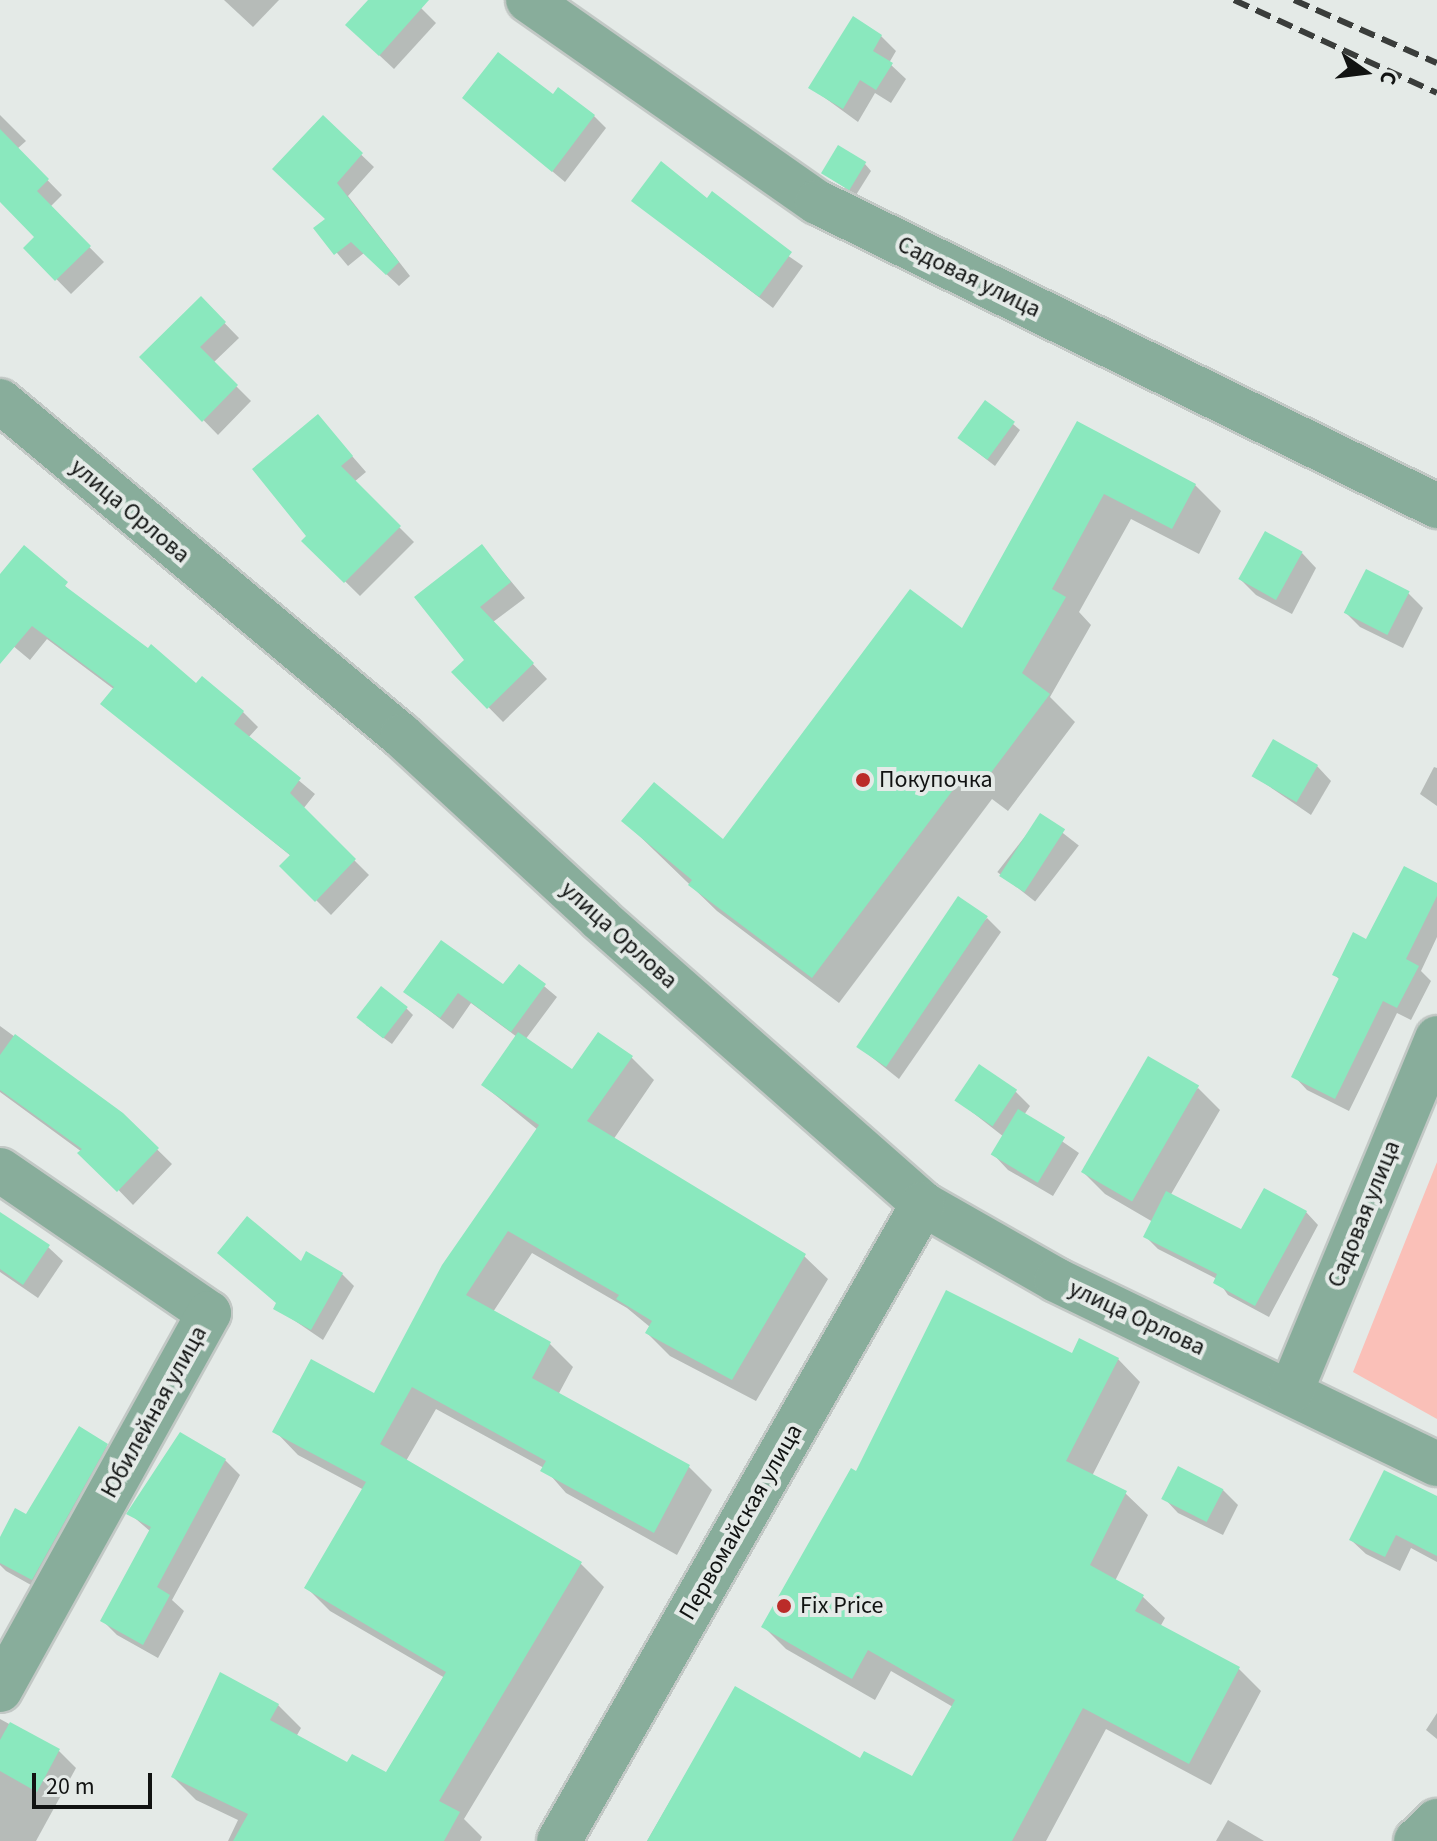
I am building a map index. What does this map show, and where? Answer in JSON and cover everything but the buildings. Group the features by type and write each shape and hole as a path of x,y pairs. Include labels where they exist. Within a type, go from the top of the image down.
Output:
{"street":[{"name":"Садовая улица","path":"528,0 817,202 1437,506"},
{"name":"улица Орлова","path":"0,401 402,736 600,919 923,1204 1056,1280 1437,1464"},
{"name":"Садовая улица","path":"1291,1391 1437,1038"},
{"name":"Юбилейная улица","path":"0,1170 209,1313 0,1690"},
{"name":"Первомайская улица","path":"559,1841 923,1204"},
{"path":"1416,1841 1437,1821"}],"shaded area":[{"path":"1437,1162 1437,1419 1353,1372"}],"railway":[{"path":"1234,0 1437,93"},
{"path":"1294,0 1437,63"}],"place":[{"name":"Покупочка","path":"863,780"},
{"name":"Fix Price","path":"784,1606"}]}
